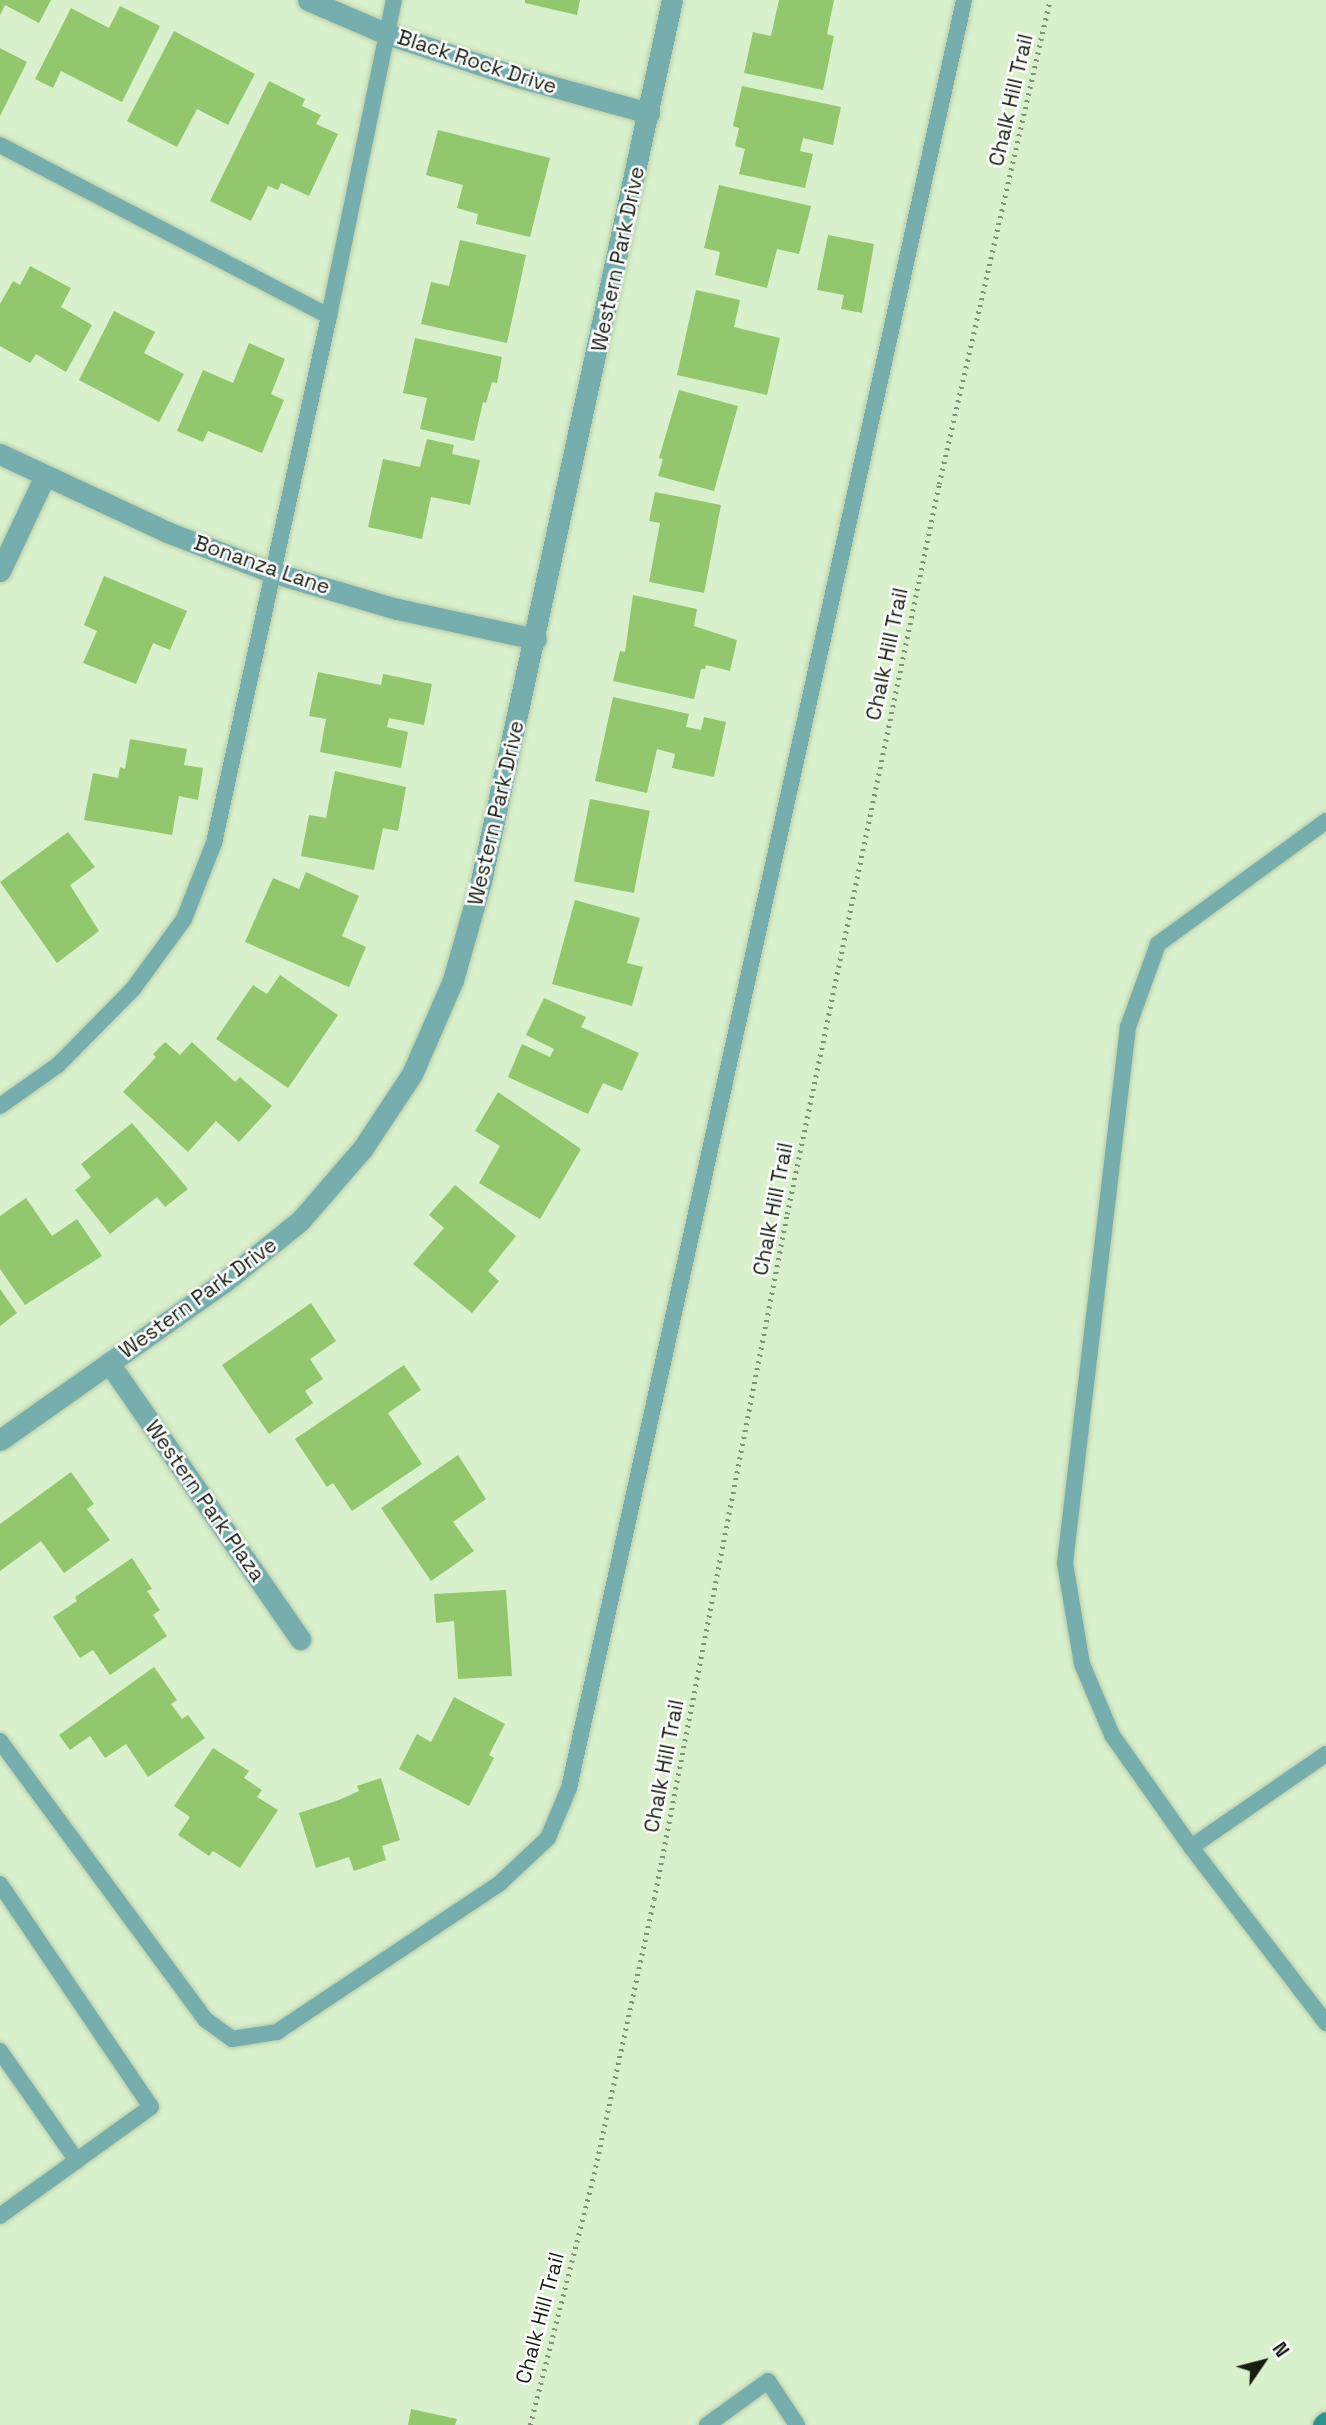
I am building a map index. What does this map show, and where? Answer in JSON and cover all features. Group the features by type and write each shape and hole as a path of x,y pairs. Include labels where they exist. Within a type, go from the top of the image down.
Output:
{"street":[{"name":"Black Rock Drive","path":"308,0 387,34 518,77 649,113"},
{"name":"Western Park Drive","path":"0,1440 224,1282 300,1222 363,1148 412,1074 453,980 481,881 536,639 672,0"},
{"name":"Bonanza Lane","path":"0,454 44,478 271,572 397,609 536,639"},
{"path":"0,571 44,478"},
{"name":"Western Park Plaza","path":"109,1363 300,1639"}],"lane":[{"path":"0,1106 58,1065 134,989 184,919 214,843 329,316 394,0"},
{"path":"0,1741 206,2020 232,2039 277,2032 500,1883 548,1838 569,1788 964,0"},
{"path":"0,145 329,316"},
{"path":"1326,821 1158,944 1128,1027 1065,1563 1082,1664 1112,1735 1191,1847 1326,2023"},
{"path":"1191,1847 1326,1754"},
{"path":"0,1885 151,2106 0,2216"},
{"path":"0,2051 77,2161"},
{"path":"707,2425 768,2381 797,2425"}],"path":[{"name":"Chalk Hill Trail","path":"530,2425 594,2174 640,1965 787,1214 939,484 1050,0"}],"building":[{"path":"0,0 51,0 39,23 5,5 0,15"},
{"path":"525,0 580,0 577,15 525,3"},
{"path":"779,0 834,0 827,34 834,36 823,90 744,73 753,32 771,36"},
{"path":"120,6 160,26 122,102 61,71 53,88 35,79 71,8 109,28"},
{"path":"174,31 255,74 228,125 197,109 177,147 127,121"},
{"path":"0,48 27,62 0,116"},
{"path":"269,81 305,99 302,106 321,115 316,124 338,134 309,196 281,183 278,190 268,186 251,221 210,201"},
{"path":"742,86 841,107 833,145 803,138 800,151 813,154 805,188 739,174 745,149 735,146 739,128 733,126"},
{"path":"438,130 550,158 530,237 476,224 478,214 457,208 463,185 426,175"},
{"path":"719,185 811,206 799,254 777,249 767,288 715,275 720,252 704,248"},
{"path":"828,235 874,244 862,313 841,309 844,295 817,290"},
{"path":"460,240 526,255 507,343 421,324 431,282 449,286"},
{"path":"30,266 71,288 61,307 92,325 66,372 36,354 30,363 0,346 0,304 13,281 20,285"},
{"path":"696,290 740,300 734,327 780,338 767,395 677,375"},
{"path":"114,311 155,332 144,353 184,374 159,422 79,380"},
{"path":"415,338 502,357 497,383 492,382 486,403 483,402 474,441 420,429 427,398 403,393"},
{"path":"249,343 285,359 271,394 284,400 262,453 208,431 203,442 177,431 203,370 233,383"},
{"path":"679,390 738,406 714,491 658,476 663,459 659,458"},
{"path":"427,439 454,445 452,454 480,460 470,505 431,497 422,539 368,527 383,459 420,467"},
{"path":"655,492 721,505 704,593 649,582 660,523 649,521"},
{"path":"104,576 187,611 170,650 153,643 136,684 83,663 97,631 84,625"},
{"path":"633,595 697,609 694,626 737,640 730,671 706,665 705,669 701,669 694,699 613,681 620,651 625,652"},
{"path":"318,672 381,685 383,674 432,684 424,725 389,718 387,727 408,732 401,768 320,752 326,719 309,716"},
{"path":"613,697 689,714 686,727 701,730 704,717 726,722 714,777 672,768 675,754 657,749 647,793 595,781"},
{"path":"130,739 187,749 184,765 203,768 198,800 179,796 172,835 84,820 93,773 118,778 120,767 125,769"},
{"path":"335,771 406,787 398,831 383,828 374,870 301,856 309,815 326,818"},
{"path":"590,799 650,811 634,893 574,881"},
{"path":"68,832 95,867 70,885 99,931 57,963 0,882"},
{"path":"306,872 359,896 342,936 366,947 349,987 245,942 273,878 299,889"},
{"path":"575,900 640,918 627,963 643,967 632,1006 552,984"},
{"path":"280,975 338,1015 288,1088 216,1039 253,985 267,994"},
{"path":"544,998 586,1017 581,1027 639,1053 622,1091 603,1083 588,1114 508,1077 522,1044 550,1057 554,1049 526,1035"},
{"path":"165,1042 180,1055 192,1042 235,1082 240,1077 272,1106 239,1142 216,1121 188,1152 123,1092 156,1057 153,1054"},
{"path":"498,1092 581,1149 540,1219 479,1183 500,1146 475,1131"},
{"path":"132,1123 188,1189 165,1207 157,1197 110,1234 75,1190 91,1177 81,1164"},
{"path":"455,1185 516,1236 488,1271 499,1281 472,1313 413,1264 444,1228 429,1215"},
{"path":"26,1198 52,1236 77,1219 102,1256 25,1305 0,1269 0,1216"},
{"path":"0,1289 17,1313 0,1326"},
{"path":"311,1303 336,1341 310,1359 323,1379 305,1391 313,1403 269,1434 222,1365"},
{"path":"404,1365 421,1390 388,1413 422,1464 352,1511 333,1483 327,1487 295,1439"},
{"path":"458,1455 486,1499 453,1522 474,1551 431,1581 381,1508"},
{"path":"71,1472 94,1504 87,1509 110,1540 64,1573 41,1541 0,1571 0,1524"},
{"path":"132,1558 152,1589 147,1591 160,1610 153,1615 167,1636 110,1675 93,1650 80,1658 53,1617 77,1601 75,1597"},
{"path":"506,1590 512,1676 458,1679 454,1621 436,1623 434,1594"},
{"path":"154,1667 177,1700 171,1704 182,1719 188,1715 205,1738 148,1777 126,1744 105,1758 90,1736 70,1750 59,1735"},
{"path":"454,1697 505,1724 489,1755 494,1758 469,1806 399,1769 417,1734 431,1742"},
{"path":"213,1748 249,1771 244,1778 262,1790 257,1797 278,1810 240,1868 213,1851 209,1856 178,1835 190,1817 174,1806"},
{"path":"381,1778 400,1840 382,1846 386,1860 354,1871 349,1857 316,1868 299,1813 339,1800 359,1791 357,1786"},
{"path":"411,2409 457,2419 455,2425 408,2425"}]}
